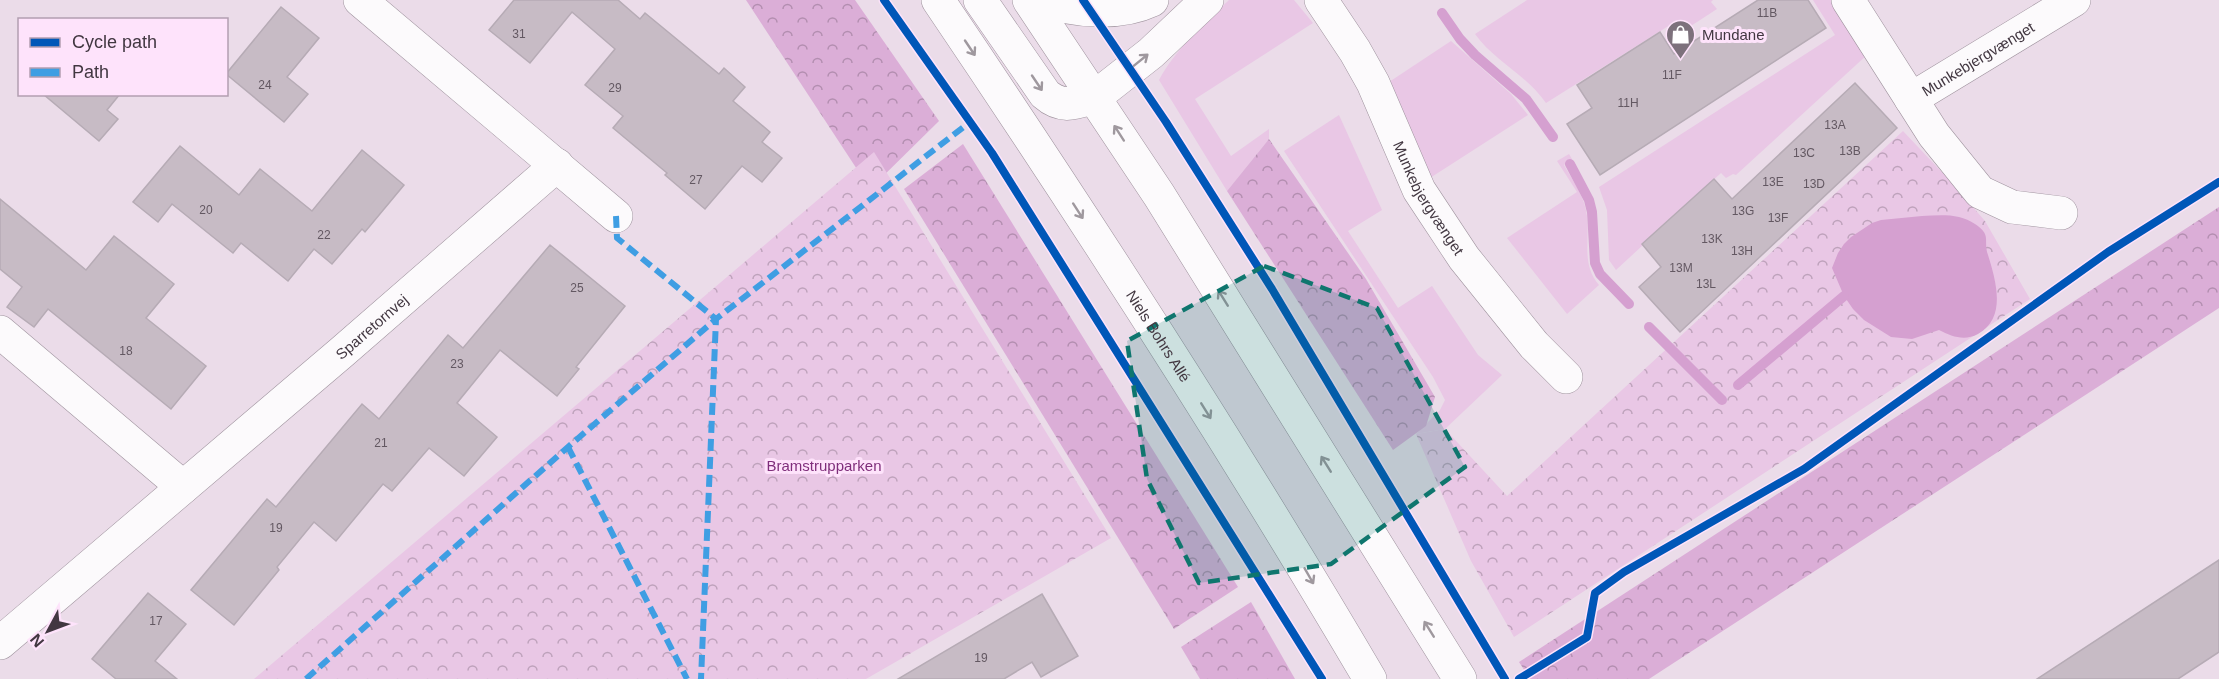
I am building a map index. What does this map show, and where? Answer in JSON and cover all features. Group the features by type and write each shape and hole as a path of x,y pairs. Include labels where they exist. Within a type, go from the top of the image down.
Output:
{"street":[{"path":"360,0 616,216"},
{"name":"Niels Bohrs Allé","path":"938,0 1144,312 1300,561 1370,679"},
{"path":"980,0 1050,98 1054,102 1072,104 1095,97 1151,52 1207,0"},
{"path":"1029,0 1172,215 1460,679"},
{"path":"1040,0 1064,8 1090,11 1142,4 1152,0"},
{"name":"Munkebjergvænget","path":"1321,0 1373,83 1419,189 1464,258 1534,345 1566,378"},
{"name":"Munkebjergvænget","path":"1848,0 1934,135 1980,192 2012,207 2061,213"},
{"name":"Munkebjergvænget","path":"1911,99 2074,0"},
{"name":"Sparretornvej","path":"0,643 342,352 557,165"},
{"path":"0,332 183,487"}],"highlighted area":[{"path":"1264,266 1377,308 1465,467 1331,564 1199,583 1147,479 1127,341"}],"green space":[{"path":"746,0 855,0 939,121 870,189"},
{"path":"1229,0 1294,0 1313,23 1195,99 1231,156 1269,129 1269,139 1227,191 1159,80 1182,48"},
{"path":"1527,0 1713,0 1711,2 1717,9 1677,35 1670,25 1546,103 1475,34"},
{"path":"1813,0 1833,0 1868,54 1736,175 1733,174 1726,178 1721,173 1616,270 1609,260 1607,210 1599,187 1835,35"},
{"path":"1451,41 1511,94 1528,115 1430,178 1389,82"},
{"path":"1339,115 1382,210 1348,231 1398,308 1432,286 1478,355 1502,375 1445,429 1416,434 1440,410 1445,400 1433,377 1284,151"},
{"path":"1903,131 1985,221 2030,299 1514,637 1471,561 1416,434 1445,429 1507,496"},
{"path":"1269,139 1366,279 1435,397 1426,426 1393,450 1227,191"},
{"path":"963,144 1238,587 1174,629 904,189"},
{"name":"Bramstrupparken","path":"874,152 1111,538 866,679 254,679"},
{"path":"1569,154 1572,159 1564,165 1584,202 1588,225 1588,261 1593,277 1599,285 1567,314 1507,238 1577,192 1557,161"},
{"path":"2219,207 2219,308 1649,679 1530,679 1519,662"},
{"path":"1251,602 1295,679 1200,679 1181,647"}],"shaded area":[{"path":"1922,216 1963,218 1984,231 1997,298 1993,319 1978,334 1958,337 1939,330 1912,339 1891,337 1864,320 1844,296 1832,268 1844,244 1872,223"}],"building":[{"path":"514,0 618,0 640,19 645,13 719,74 724,68 745,87 733,101 770,132 762,142 782,158 762,182 742,166 705,209 665,175 667,173 613,128 623,116 585,85 615,49 572,12 530,63 489,30"},
{"path":"1758,0 1808,0 1826,28 1600,175 1567,124 1592,108 1577,85 1660,32 1674,54"},
{"path":"281,7 319,38 287,77 308,94 284,122 228,76 228,72"},
{"path":"1855,83 1897,128 1680,332 1639,287 1661,267 1642,244 1714,179 1732,199"},
{"path":"45,96 118,96 107,110 118,119 99,141"},
{"path":"180,146 239,195 260,169 312,211 362,150 404,185 365,232 362,229 332,264 314,249 288,281 241,243 233,253 172,204 158,222 133,202"},
{"path":"0,199 86,270 114,236 174,284 146,318 206,366 171,409 48,309 34,327 7,307 22,287 0,269"},
{"path":"550,245 625,306 576,367 579,369 557,396 500,350 457,403 497,437 464,476 429,448 392,491 383,484 336,541 314,522 277,567 279,570 234,625 191,590 267,499 276,507 362,404 379,419 448,335 463,348"},
{"path":"2219,560 2219,652 2178,679 2037,679"},
{"path":"148,593 186,624 155,661 177,679 116,679 92,659"},
{"path":"1042,594 1078,656 1041,677 1032,662 1004,679 898,679"}],"waterway":[{"path":"1442,13 1460,39 1475,55 1526,99 1553,137"},
{"path":"1570,164 1589,200 1592,212 1595,263 1600,274 1629,304"},
{"path":"1738,385 1844,296"},
{"path":"1649,327 1722,400"}],"marked path":[{"path":"306,679 716,319 970,122"},
{"path":"616,216 617,238 716,319 701,679"},
{"path":"568,447 687,679"}],"cycle path":[{"path":"884,0 992,153 1322,679"},
{"path":"1083,0 1166,122 1272,289 1505,679"},
{"path":"1519,679 1587,637 1595,593 1624,572 1804,469 2108,252 2219,182"}],"place":[{"name":"Mundane","path":"1681,60"}]}
